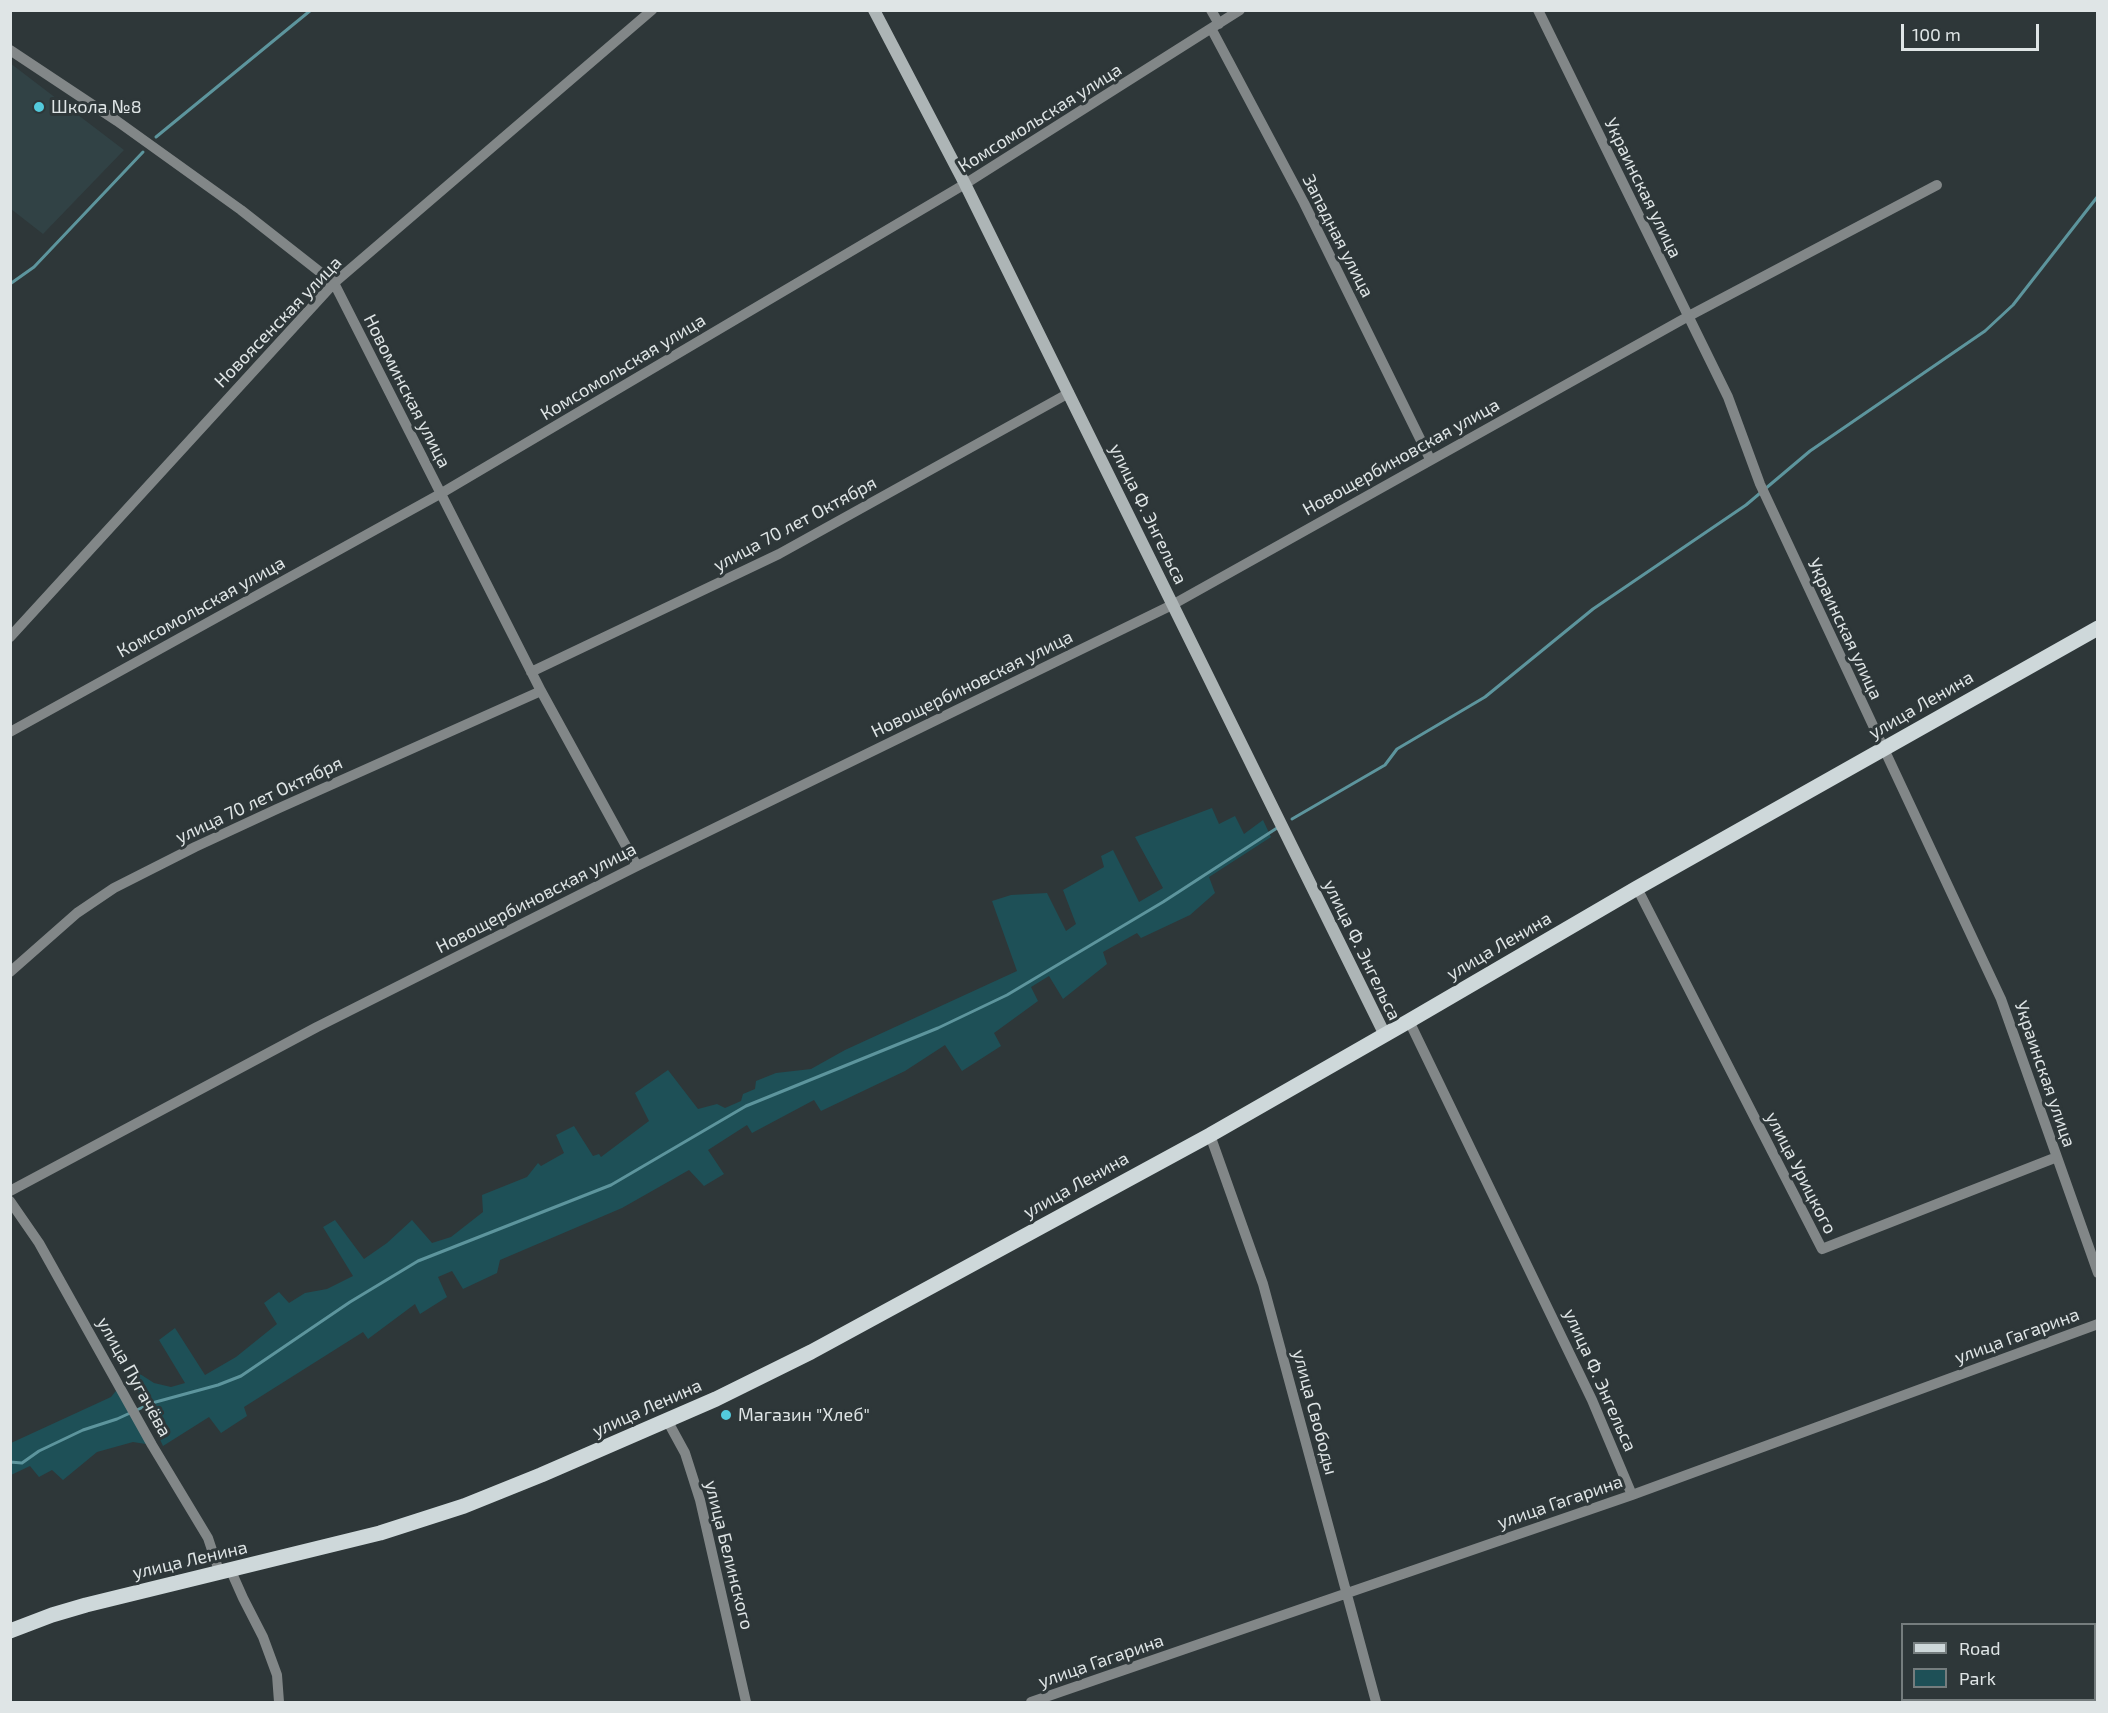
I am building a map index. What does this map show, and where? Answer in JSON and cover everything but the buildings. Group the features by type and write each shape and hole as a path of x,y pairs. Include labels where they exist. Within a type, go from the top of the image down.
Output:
{"main road":[{"name":"улица Ф. Энгельса","path":"874,10 965,184 1069,393 1384,1035"},
{"name":"улица Ленина","path":"10,1631 86,1605 380,1533 464,1506 716,1399 811,1352 1210,1135 1637,888 2097,628"}],"street":[{"name":"Новоясенская улица","path":"10,637 334,284 652,10"},
{"name":"Западная улица","path":"1211,10 1215,27 1430,459"},
{"name":"Комсомольская улица","path":"10,732 440,494 965,184 1240,10"},
{"name":"Украинская улица","path":"1538,10 1728,397 1760,484 2001,999 2097,1273"},
{"name":"Новоминская улица","path":"10,50 241,210 334,284 541,692 637,866"},
{"name":"Новощербиновская улица","path":"10,1191 317,1027 637,866 1172,604 1687,317 1937,184"},
{"name":"улица 70 лет Октября","path":"531,672 779,554 1069,393"},
{"name":"улица 70 лет Октября","path":"10,972 77,913 114,888 226,833 541,692"},
{"name":"улица Урицкого","path":"1637,888 1822,1249 2057,1157"},
{"name":"улица Ф. Энгельса","path":"1410,1021 1593,1400 1632,1495"},
{"name":"улица Свободы","path":"1210,1135 1263,1284 1376,1702"},
{"name":"улица Пугачёва","path":"10,1201 39,1243 243,1598 263,1637 277,1675 279,1702"},
{"name":"улица Гагарина","path":"1031,1702 1632,1495 2097,1324"},
{"name":"улица Белинского","path":"667,1420 685,1453 700,1500 746,1702"}],"shaded area":[{"name":"Школа №8","path":"10,63 124,150 43,234 11,209"}],"green space":[{"path":"1212,808 1219,824 1235,816 1244,834 1263,820 1271,837 1209,877 1215,893 1190,915 1141,938 1137,933 1103,952 1107,964 1063,999 1049,976 1031,987 1038,1001 994,1033 1001,1046 962,1071 945,1045 905,1071 821,1111 814,1100 752,1133 747,1125 708,1150 724,1174 704,1186 689,1170 622,1208 500,1260 497,1273 463,1289 452,1271 438,1277 447,1297 420,1314 415,1304 368,1339 363,1332 244,1407 247,1416 221,1433 209,1417 163,1446 131,1378 140,1374 154,1383 171,1387 185,1383 159,1340 175,1328 205,1375 236,1357 277,1324 264,1303 279,1292 289,1303 305,1293 327,1289 353,1276 323,1227 335,1220 364,1259 387,1243 412,1220 432,1243 451,1237 483,1212 482,1195 527,1177 538,1163 541,1166 564,1153 556,1135 574,1126 593,1156 599,1154 601,1157 649,1121 635,1093 668,1070 698,1109 717,1104 725,1108 741,1101 743,1094 755,1089 756,1081 776,1073 811,1069 845,1050 1017,971 992,901 1011,895 1047,893 1066,931 1076,924 1063,890 1104,867 1101,856 1113,850 1139,902 1163,888 1135,837"},
{"path":"120,1386 152,1445 133,1442 97,1452 63,1480 52,1470 39,1477 30,1466 11,1475 11,1443 111,1397"}],"waterway":[{"path":"156,137 311,10"},
{"path":"10,284 34,267 143,152"},
{"path":"1292,819 1385,765 1397,749 1485,697 1593,609 1746,505 1810,451 1985,331 2013,305 2098,196"},
{"path":"10,1462 22,1463 39,1451 83,1430 117,1419 152,1403 218,1385 241,1376 350,1302 418,1261 611,1185 746,1106 938,1028 1007,995 1163,902 1277,828"}],"place":[{"name":"Школа №8","path":"39,107"},
{"name":"Магазин \"Хлеб\"","path":"726,1415"}]}
